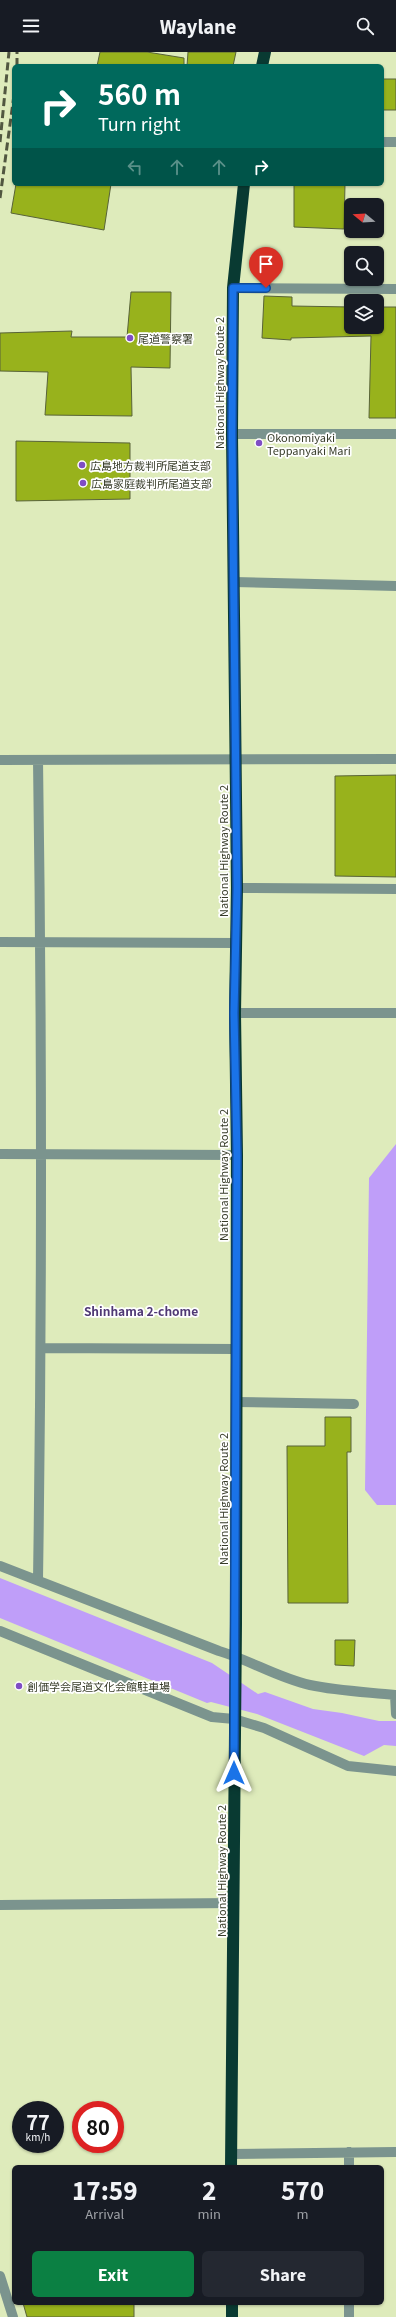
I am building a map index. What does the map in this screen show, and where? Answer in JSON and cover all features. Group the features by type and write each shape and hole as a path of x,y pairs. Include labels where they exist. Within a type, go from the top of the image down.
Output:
{"highway":[{"path":"262,64 265,52"},
{"name":"National Highway Route 2","path":"231,2165 234,1903 234,1713 236,1656 235,1349 237,1155 234,1013 237,888 232,434 233,288 244,186"},
{"path":"232,2305 232,2317"}],"street":[{"path":"384,142 396,142"},
{"path":"233,288 396,289"},
{"path":"232,434 396,434"},
{"path":"234,582 396,586"},
{"path":"0,760 396,759"},
{"path":"38,760 41,941 41,1348 38,1580"},
{"path":"237,888 396,889"},
{"path":"0,942 236,943"},
{"path":"234,1013 396,1013"},
{"path":"0,1154 237,1155"},
{"path":"41,1348 235,1349"},
{"path":"236,1402 354,1404"},
{"path":"0,1566 236,1656 259,1668 310,1685 395,1695 396,1714"},
{"path":"0,1631 212,1716 234,1713 348,1766 396,1771"},
{"path":"0,1905 234,1903"},
{"path":"349,2152 349,2165"},
{"path":"231,2154 396,2152"},
{"path":"0,2276 13,2317"},
{"path":"349,2305 349,2317"}],"shaded area":[{"path":"396,1144 396,1505 377,1505 365,1490 369,1178"},
{"path":"0,1578 212,1663 258,1694 265,1692 313,1709 342,1713 379,1721 396,1721 396,1746 384,1745 364,1756 257,1714 211,1702 207,1703 0,1618"}],"building":[{"path":"100,52 147,52 184,58 184,64 97,64"},
{"path":"188,52 236,52 233,64 187,64"},
{"path":"384,79 396,79 396,110 384,110"},
{"path":"16,186 111,186 104,230 11,213"},
{"path":"294,186 345,186 344,229 294,227"},
{"path":"131,292 171,292 170,368 131,367 132,416 45,415 48,372 0,371 0,333 72,331 71,337 127,337"},
{"path":"264,296 292,297 292,306 344,307 344,334 384,334 384,307 396,307 396,418 369,418 371,336 291,338 291,340 262,338"},
{"path":"16,441 130,443 130,499 16,501"},
{"path":"396,775 396,877 335,876 335,776"},
{"path":"325,1417 351,1417 351,1452 347,1452 348,1603 288,1603 287,1446 325,1446"},
{"path":"335,1640 355,1640 354,1666 335,1665"},
{"path":"24,2305 134,2305 134,2317 27,2317"}],"railway":[{"path":"0,142 9,52"},
{"path":"17,52 17,64"},
{"path":"0,198 12,110"}],"place":[{"name":"尾道警察署","path":"130,338"},
{"name":"Okonomiyaki Teppanyaki Mari","path":"259,443"},
{"name":"広島地方裁判所尾道支部","path":"82,465"},
{"name":"広島家庭裁判所尾道支部","path":"83,483"},
{"name":"創価学会尾道文化会館駐車場","path":"19,1686"}],"district":[{"name":"Shinhama 2-chome","path":"141,1310"}],"route":[{"path":"234,1773 236,1656 235,1349 237,1155 234,1013 237,888 232,434 233,288 266,288"}]}
